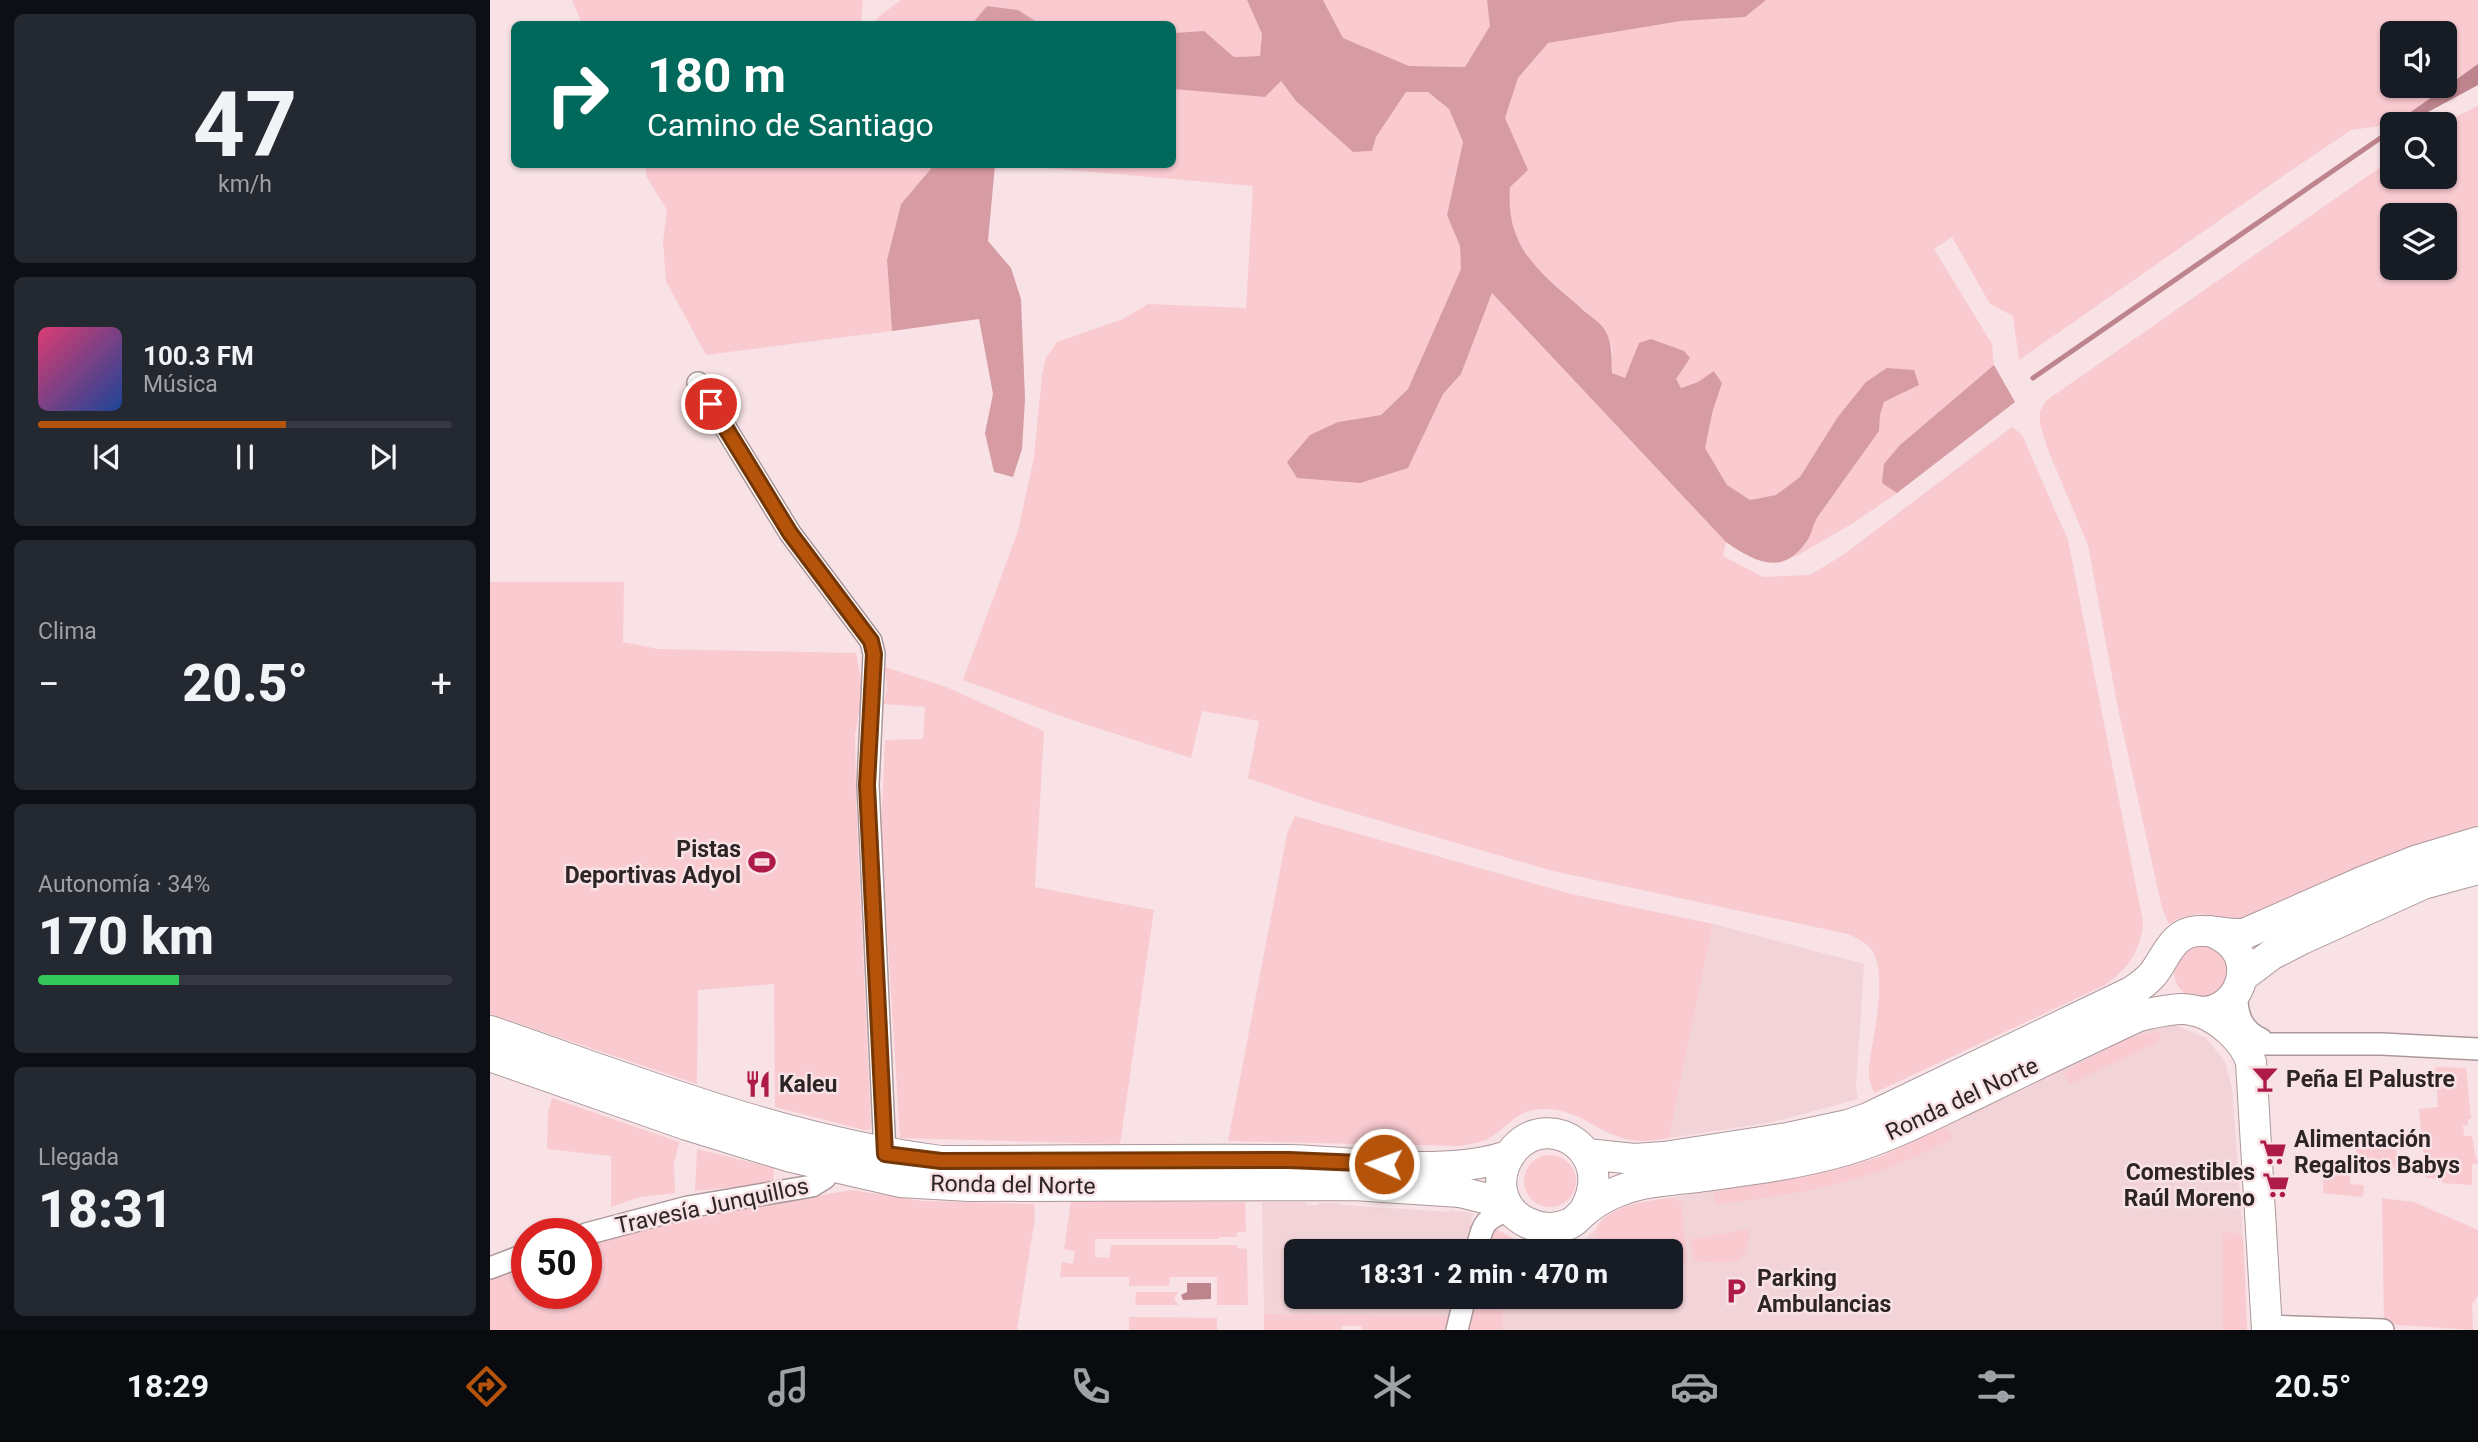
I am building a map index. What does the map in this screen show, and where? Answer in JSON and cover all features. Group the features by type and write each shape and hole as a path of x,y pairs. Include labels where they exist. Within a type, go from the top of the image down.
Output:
{"main road":[{"name":"Ronda del Norte","path":"1587,1154 1634,1159 1664,1157 1788,1139 1868,1118 2131,992 2155,970 2165,952 2180,937 2200,930 2231,935 2244,934 2362,882 2418,860 2478,842"},
{"name":"Ronda del Norte","path":"1593,1206 1642,1184 1794,1162 1846,1150 1893,1134 2139,1016 2221,1007 2247,977 2302,939 2423,884 2478,869"},
{"path":"2210,932 2219,934 2232,945 2247,977"},
{"path":"2155,970 2161,971 2165,989 2177,1004 2217,1021 2251,1044 2267,1328"},
{"name":"Ronda del Norte","path":"490,1031 745,1118 885,1154 941,1161 1289,1160 1432,1167 1499,1158"},
{"name":"Ronda del Norte","path":"490,1056 687,1125 830,1168 900,1182 969,1186 1354,1185 1430,1189 1478,1196 1500,1202 1510,1209"},
{"path":"1549,1134 1564,1137 1587,1154 1595,1183 1593,1206 1570,1224 1547,1228 1533,1226 1510,1209 1503,1195 1500,1180 1503,1165 1499,1158 1522,1142 1549,1134"}],"street":[{"path":"698,383 790,533 871,641 874,654 867,785 885,1154"},
{"path":"2247,977 2238,1012 2251,1044 2382,1044 2478,1049"},
{"name":"Travesía Junquillos","path":"602,1230 688,1208 812,1186 825,1178 830,1168"},
{"path":"1479,1239 1483,1224 1510,1209"},
{"path":"490,1268 511,1260"},
{"path":"1457,1330 1462,1309"},
{"path":"2267,1328 2383,1330"}],"shaded area":[{"path":"572,0 863,0 861,21 581,21"},
{"path":"901,0 1247,0 1262,34 1260,56 1234,57 1204,31 1176,33 1176,21 1035,21 1018,10 988,6 975,21 876,21"},
{"path":"1247,0 1323,0 1343,38 1409,66 1465,67 1490,26 1487,0 1766,0 1745,17 1681,21 1548,43 1518,78 1505,118 1528,170 1510,187 1513,227 1519,243 1539,270 1605,330 1610,346 1612,373 1625,378 1639,343 1651,339 1684,351 1690,358 1676,379 1681,388 1698,382 1714,371 1722,383 1705,448 1727,485 1750,500 1776,495 1800,477 1837,418 1866,382 1887,368 1914,370 1919,385 1884,402 1879,431 1819,515 1807,541 1796,554 1776,563 1766,562 1746,555 1726,542 1492,293 1461,374 1443,394 1408,468 1360,483 1297,478 1287,462 1310,435 1338,422 1381,415 1408,389 1461,269 1460,246 1447,215 1463,142 1449,109 1428,92 1406,92 1376,137 1372,151 1353,152 1296,101 1281,81 1265,97 1176,89 1176,33 1204,31 1234,57 1260,56 1262,34"},
{"path":"1323,0 1487,0 1491,26 1465,67 1409,66 1343,38"},
{"path":"1766,0 2478,0 2478,64 2457,79 2457,21 2380,21 2380,98 2430,98 2411,112 2380,112 2380,126 2351,130 2019,360 2013,316 1990,304 1952,237 1934,249 1992,344 1994,365 1900,445 1882,482 1897,493 1855,522 1793,558 1807,543 1815,521 1879,431 1884,402 1909,391 1837,418 1800,477 1776,495 1750,500 1727,485 1705,448 1722,383 1715,371 1698,382 1680,388 1676,379 1630,369 1625,379 1611,373 1612,347 1605,329 1533,265 1512,229 1508,206 1513,140 1505,118 1518,78 1548,43 1681,21 1745,17"},
{"path":"987,6 1018,10 1035,21 974,21"},
{"path":"2478,64 2478,85 2457,96 2457,79"},
{"path":"1281,81 1296,101 1353,152 1372,151 1376,137 1406,92 1428,92 1449,109 1463,142 1447,214 1460,246 1461,269 1408,389 1381,415 1338,422 1408,468 1443,394 1461,374 1492,293 1726,542 1723,556 1763,577 1810,575 1843,555 2012,427 2022,435 2068,540 2143,922 2136,951 2126,967 2103,986 1874,1093 1869,1079 1869,1065 1878,1005 1879,973 1871,949 1848,934 1553,871 1312,801 1248,778 1259,721 1202,711 1191,758 1072,720 963,680 1018,531 1034,457 1042,375 1046,358 1057,342 1123,319 1148,304 1246,308 1253,186 1046,168 1176,168 1176,89 1265,97"},
{"path":"2430,98 2454,98 2428,112 2411,112"},
{"path":"2478,106 2478,828 2394,853 2247,920 2199,914 2180,918 2169,924 2162,908 2118,709 2088,545 2048,450 2040,424 2040,411 2047,400 2380,167 2380,189 2457,189 2457,116"},
{"path":"646,168 932,168 901,204 887,260 892,331 706,355 666,281 663,241 667,210 646,176"},
{"path":"932,168 995,168 988,241 1011,268 1021,299 1025,399 1022,449 1013,477 994,472 985,433 993,394 979,319 892,331 887,260 901,204"},
{"path":"1994,365 2015,402 1897,493 1882,483 1884,464 1900,445"},
{"path":"490,582 624,582 623,642 658,649 856,653 863,691 855,735 856,801 871,1129 864,1130 775,1107 774,984 698,990 697,1084 490,1014"},
{"path":"885,667 946,687 1044,731 1035,887 1154,910 1120,1144 900,1138 881,831 885,740 923,739 925,707 883,704 887,689"},
{"path":"1295,816 1571,894 1713,924 1669,1138 1643,1141 1626,1139 1568,1113 1537,1109 1522,1114 1487,1139 1460,1146 1228,1141 1287,834"},
{"path":"1713,924 1864,964 1856,1087 1858,1099 1773,1122 1669,1138"},
{"path":"2201,945 2220,953 2228,972 2220,991 2201,999 2182,991 2174,972 2182,953"},
{"path":"2170,1023 2206,1038 2225,1062 2232,1088 2247,1330 1464,1330 1468,1309 1683,1309 1683,1239 1585,1239 1615,1211 1632,1204 1831,1171 1877,1158 1917,1141 2150,1024"},
{"path":"2161,1032 2158,1042 2070,1084 2064,1072 2123,1041"},
{"path":"2435,1067 2466,1068 2471,1119 2468,1119 2468,1125 2463,1125 2464,1136 2472,1136 2478,1159 2478,1164 2472,1164 2472,1185 2442,1183 2442,1179 2426,1178 2419,1109 2438,1107"},
{"path":"552,1098 679,1142 674,1164 675,1193 640,1197 611,1207 611,1156 547,1149 548,1112"},
{"path":"1945,1127 1953,1138 1879,1171 1803,1191 1715,1205 1714,1192 1831,1171 1877,1158"},
{"path":"2369,1136 2371,1148 2396,1145 2399,1167 2359,1170 2354,1138"},
{"path":"697,1149 774,1168 773,1183 695,1191"},
{"path":"1550,1155 1569,1162 1576,1181 1569,1200 1550,1207 1531,1200 1524,1181 1531,1162"},
{"path":"2323,1169 2351,1171 2350,1184 2364,1185 2363,1197 2323,1193"},
{"path":"851,1190 922,1201 1034,1204 1035,1218 1017,1330 490,1330 490,1278 511,1269 511,1309 602,1309 602,1241 671,1218 697,1219 739,1207 767,1205"},
{"path":"1674,1198 1682,1204 1686,1263 1683,1263 1683,1239 1597,1239 1598,1225 1607,1216 1649,1201"},
{"path":"2382,1198 2414,1202 2478,1230 2478,1296 2472,1304 2473,1330 2384,1324"},
{"path":"1071,1201 1245,1202 1246,1232 1237,1232 1237,1237 1095,1239 1095,1257 1109,1258 1111,1245 1237,1245 1238,1248 1247,1249 1248,1305 1217,1305 1217,1277 1170,1277 1169,1286 1129,1286 1129,1277 1060,1277 1062,1262 1073,1264 1075,1251 1064,1249"},
{"path":"1262,1202 1305,1202 1308,1205 1339,1203 1473,1213 1468,1239 1284,1239 1284,1309 1454,1309 1453,1316 1264,1314"},
{"path":"1749,1229 1748,1243 1740,1258 1726,1263 1694,1261 1691,1239"},
{"path":"1494,1230 1498,1230 1513,1239 1488,1239"},
{"path":"1498,1230 1515,1239 1491,1239"},
{"path":"2231,1232 2243,1240 2247,1330 2223,1330 2223,1233"},
{"path":"1187,1283 1211,1283 1211,1299 1183,1300 1181,1295 1187,1292"},
{"path":"1136,1292 1178,1292 1174,1299 1179,1305 1135,1305"},
{"path":"1468,1309 1503,1309 1503,1330 1464,1330"},
{"path":"1264,1314 1453,1316 1450,1330 1362,1330 1361,1326 1342,1326 1341,1330 1264,1330"},
{"path":"1129,1317 1217,1318 1217,1330 1129,1330"}],"waterway":[{"path":"2033,378 2380,138"}],"place":[{"name":"Pistas Deportivas Adyol","path":"762,862"},
{"name":"Peña El Palustre","path":"2265,1079"},
{"name":"Kaleu","path":"758,1084"},
{"name":"Alimentación Regalitos Babys","path":"2273,1152"},
{"name":"Comestibles Raúl Moreno","path":"2276,1185"},
{"name":"Parking Ambulancias","path":"1736,1291"}],"route":[{"path":"711,404 790,533 871,641 874,680 867,785 885,1154 941,1161 1289,1160 1384,1164"}]}
